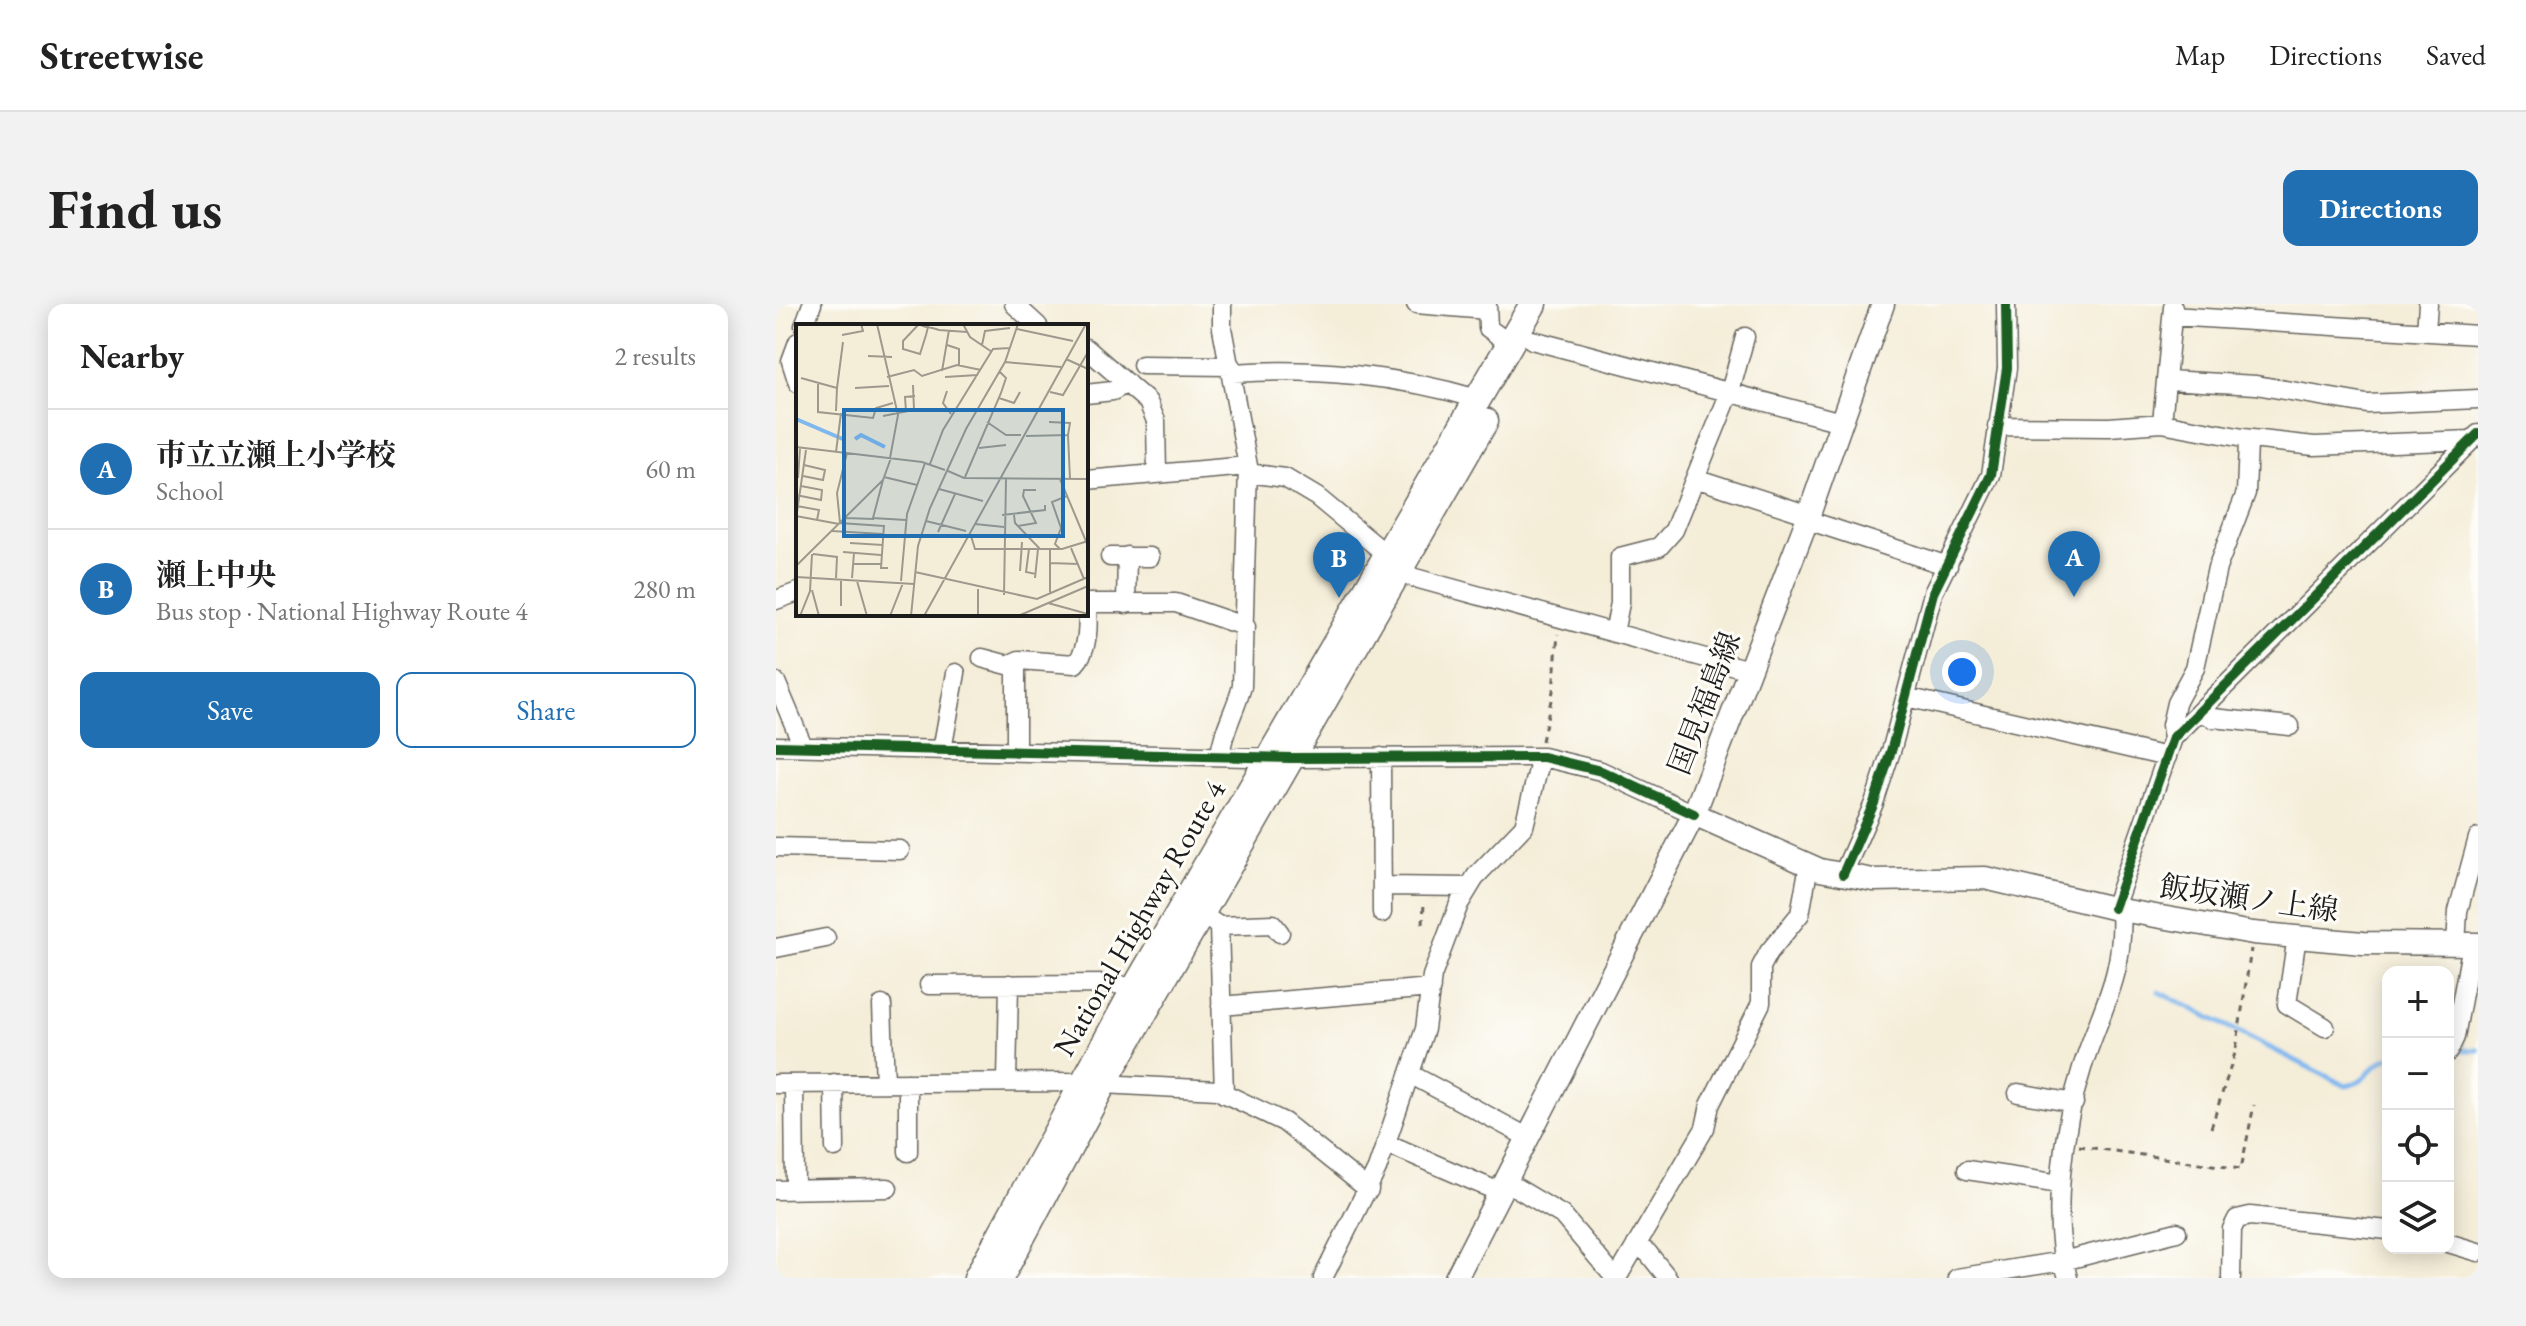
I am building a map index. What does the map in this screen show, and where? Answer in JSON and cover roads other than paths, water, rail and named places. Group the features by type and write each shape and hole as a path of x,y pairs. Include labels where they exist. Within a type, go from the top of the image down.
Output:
{"highway":[{"name":"National Highway Route 4","path":"1000,1278 1134,990 1280,757 1521,342 1533,304"},
{"name":"National Highway Route 4","path":"1392,564 1478,399 1553,304"},
{"name":"National Highway Route 4","path":"977,1278 1093,1083 1210,920 1280,757"}],"main road":[{"name":"国見福島線","path":"1456,1278 1694,814 1808,517 1883,304"},
{"name":"飯坂瀬ノ上線","path":"1694,814 1809,865 1843,874 1899,882 1962,876 1985,878 2118,909 2253,933 2469,945"}],"street":[{"path":"805,324 812,304"},
{"path":"1014,304 1036,324"},
{"path":"1220,755 1223,731 1238,704 1242,686 1248,469 1222,328 1222,304"},
{"path":"1416,304 1487,307 1488,328 1521,342 1841,422"},
{"path":"1843,874 1874,803 1906,697 1923,619 1991,475 2007,368 2006,304"},
{"path":"2426,331 2428,304"},
{"path":"2162,423 2172,310 2478,335"},
{"path":"1614,633 1620,603 1620,557 1659,547 1674,530 1730,392 1745,337"},
{"path":"1088,350 1148,402 1156,421 1157,474"},
{"path":"784,360 796,380"},
{"path":"1142,365 1331,374 1388,380 1478,399"},
{"path":"2167,380 2256,385 2367,404 2478,399"},
{"path":"1088,394 1113,391 1127,383"},
{"path":"1997,426 2162,423 2243,438 2314,446 2475,437"},
{"path":"2173,738 2475,437"},
{"path":"2065,1269 2058,1220 2060,1184 2074,1103 2123,946 2118,909 2173,738 2171,725 2176,703 2195,668 2217,568 2246,493 2248,443 2243,438"},
{"path":"1088,480 1248,469 1285,478 1317,497 1392,564 1560,619 1749,670"},
{"path":"1695,478 1948,566"},
{"path":"1126,604 1118,556 1150,557"},
{"path":"776,600 796,593"},
{"path":"1088,604 1176,603 1246,627"},
{"path":"982,658 1008,665 1016,662 1075,664 1081,658 1088,629 1087,616"},
{"path":"1016,662 1016,751"},
{"path":"942,750 956,673"},
{"path":"776,682 803,746"},
{"path":"1906,697 2167,757"},
{"path":"2200,711 2213,718 2290,726"},
{"path":"776,746 1280,757 1542,757 1601,771 1694,814"},
{"path":"1381,757 1382,913"},
{"path":"1323,1278 1369,1190 1425,1029 1431,988 1459,904 1469,887 1524,826 1542,757"},
{"path":"2454,1039 2469,945 2458,911 2478,838"},
{"path":"776,847 900,850"},
{"path":"1386,1143 1502,1187 1562,1215 1616,1278 1705,1128 1715,1094 1761,1003 1761,967 1769,952 1800,914 1809,865"},
{"path":"1382,886 1469,887"},
{"path":"1224,1094 1221,1006 1210,920 1273,924 1280,933"},
{"path":"2297,936 2287,1004 2325,1027"},
{"path":"776,948 826,938"},
{"path":"1007,1082 1009,984"},
{"path":"929,985 1118,984 1134,990"},
{"path":"1221,1006 1431,988"},
{"path":"882,1005 885,1083"},
{"path":"1410,1074 1529,1138"},
{"path":"834,1083 835,1148"},
{"path":"908,1083 908,1152"},
{"path":"888,1188 785,1190 785,1084 1093,1083 1217,1090 1284,1122 1369,1190"},
{"path":"2018,1093 2074,1103"},
{"path":"1967,1170 2060,1184"},
{"path":"2231,1278 2232,1229 2237,1219 2250,1216 2382,1229"},
{"path":"1957,1278 2065,1269 2177,1232"},
{"path":"1636,1245 1648,1253 1668,1278"},
{"path":"2454,1245 2478,1252"}],"waterway":[{"path":"2159,992 2346,1086 2359,1081 2382,1062"},
{"path":"2455,1050 2478,1050"}],"place":[{"name":"市立立瀬上小学校","path":"2074,597"},
{"name":"瀬上中央","path":"1339,598"}]}
